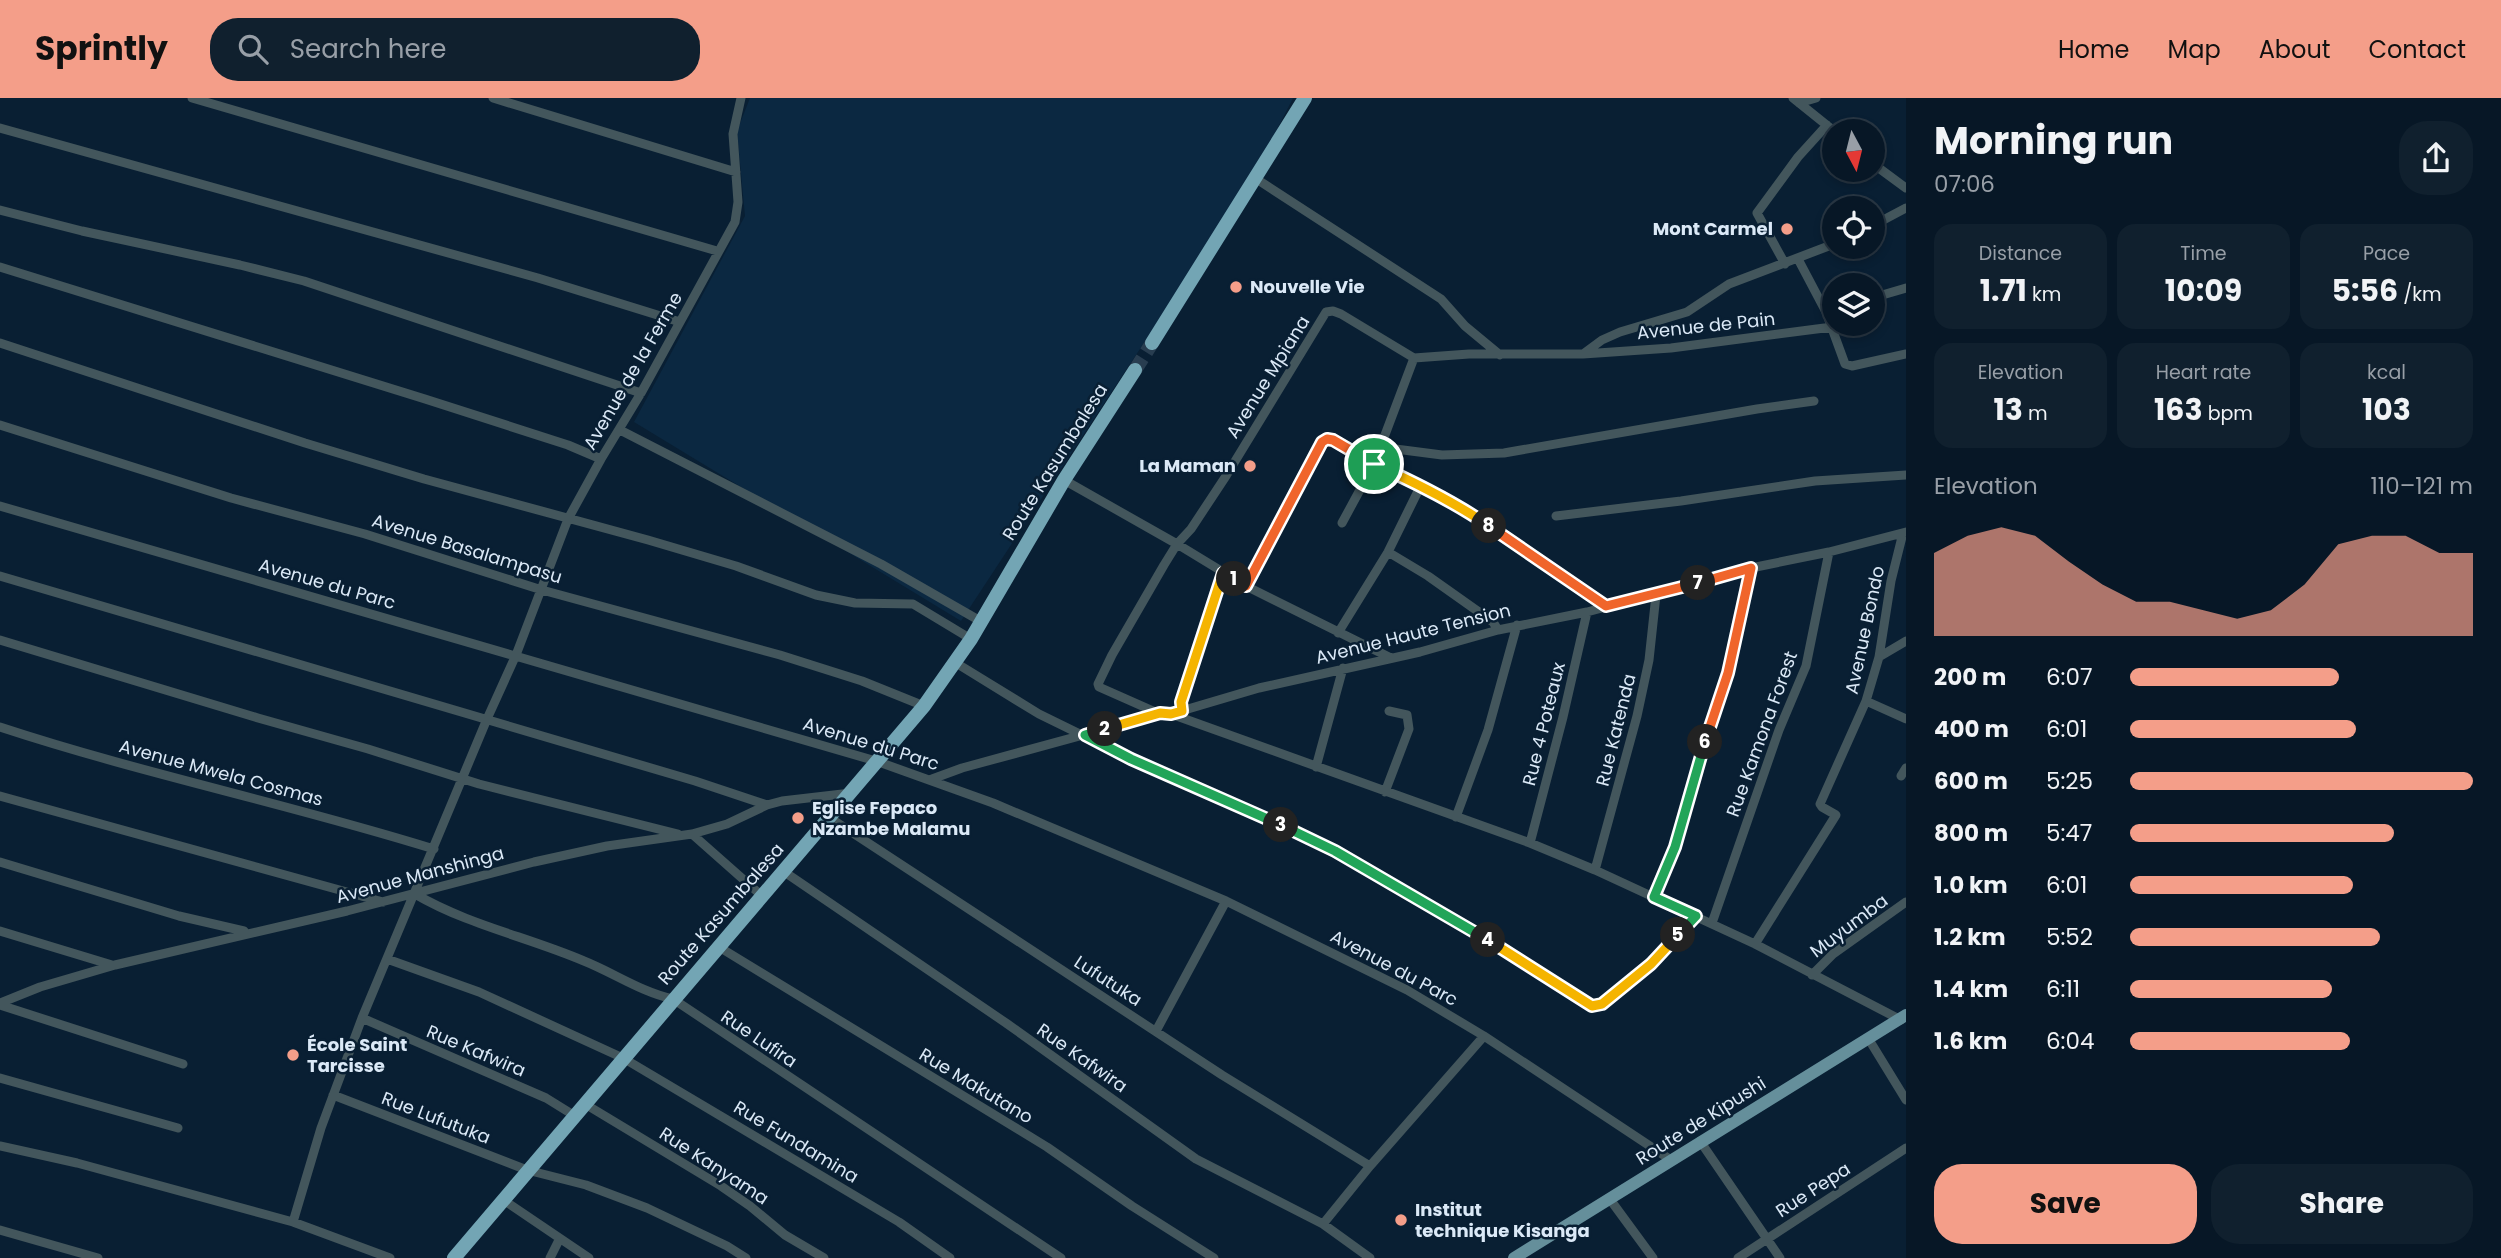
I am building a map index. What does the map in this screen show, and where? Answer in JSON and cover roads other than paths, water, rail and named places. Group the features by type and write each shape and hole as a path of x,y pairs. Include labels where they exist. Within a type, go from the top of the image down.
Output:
{"highway":[{"path":"1152,343 1305,98"},
{"name":"Route Kasumbalesa","path":"454,1258 924,706 982,622 1063,480 1135,370"}],"main road":[{"name":"Route de Kipushi","path":"1519,1257 1700,1141 1904,1018"}],"street":[{"path":"192,98 717,251"},
{"path":"493,98 736,172"},
{"name":"Avenue de la Ferme","path":"293,1222 311,1160 362,1018 516,655 568,519 735,222 738,202 733,134 741,98"},
{"path":"1796,100 1816,98"},
{"path":"1796,100 1822,121"},
{"path":"0,128 538,278 680,322"},
{"path":"1785,264 1757,213 1798,157 1822,135"},
{"path":"1885,173 1906,188"},
{"path":"1255,178 1441,299 1465,326 1500,355"},
{"path":"1885,219 1906,208"},
{"path":"0,210 293,278 641,393"},
{"path":"1342,523 1374,464 1414,358 1583,355 1602,340 1620,332 1687,312 1729,284 1822,249"},
{"path":"1798,259 1822,298"},
{"path":"0,267 241,340 568,445 601,459"},
{"path":"1885,294 1906,288"},
{"name":"Avenue Mpiana","path":"1160,713 1099,687 1098,684 1177,544 1184,539 1226,476 1326,312 1341,314 1414,358"},
{"name":"Avenue de Pain","path":"1583,355 1671,348 1822,328"},
{"path":"1836,336 1847,365 1906,354"},
{"path":"0,343 305,443 736,566 816,595 855,603 913,604 971,639"},
{"path":"1380,447 1442,455 1504,453 1814,401"},
{"name":"Avenue Basalampasu","path":"0,425 231,498 365,534 542,590 780,655 862,681 924,706"},
{"path":"620,429 881,564 982,622"},
{"path":"1246,586 1322,442 1327,439 1421,485 1465,510 1606,606"},
{"path":"1556,516 1815,481 1906,475"},
{"path":"1063,480 1246,586 1392,659"},
{"path":"1338,633 1388,552 1421,485"},
{"name":"Avenue du Parc","path":"0,506 932,779 1226,901 1407,990 1484,1036 1671,1160"},
{"name":"Avenue Haute Tension","path":"932,779 962,768 1160,713 1171,714 1259,688 1392,659 1517,625 1587,612 1751,568 1829,552 1905,532"},
{"name":"Avenue Bondo","path":"1755,944 1836,815 1820,804 1866,701 1879,656 1891,581 1905,532"},
{"path":"1388,552 1428,576 1493,622 1497,630"},
{"name":"Rue Kamona Forest","path":"1712,923 1779,730 1806,666 1829,552"},
{"path":"1654,897 1675,847 1698,763 1728,673 1751,568"},
{"path":"1182,711 1181,702 1223,573"},
{"path":"0,576 695,780 767,805"},
{"name":"Rue Katenda","path":"1595,870 1644,683 1656,595"},
{"name":"Rue 4 Poteaux","path":"1530,843 1587,612"},
{"path":"1457,817 1488,730 1517,625"},
{"path":"0,640 258,718 369,748 462,780 687,834 762,896"},
{"path":"1879,656 1906,641"},
{"path":"956,663 1039,714 1131,759 1335,851 1535,968 1592,1006 1602,1004 1651,964 1696,916"},
{"path":"1316,767 1343,668"},
{"path":"1866,701 1906,719"},
{"path":"1385,792 1409,729 1407,715 1389,711"},
{"path":"1171,714 1530,843 1712,923 1812,975 1904,1018"},
{"name":"Avenue Mwela Cosmas","path":"0,727 84,753 360,826 434,849"},
{"name":"Avenue Manshinga","path":"0,1004 40,987 114,965 383,902 534,862 607,846 687,834 727,824 767,805 850,793"},
{"path":"0,796 383,902"},
{"name":"Lufutuka","path":"830,818 1222,1075 1370,1167"},
{"path":"0,862 179,916 248,932"},
{"name":"Rue Kafwira","path":"783,872 1006,1023 1196,1158 1323,1224 1370,1258"},
{"name":"Rue Lufira","path":"415,894 454,914 561,951 653,995 673,999 1061,1258"},
{"path":"1156,1031 1226,901"},
{"name":"Muyumba","path":"1812,975 1833,954 1906,902"},
{"path":"0,931 114,965"},
{"name":"Rue Makutano","path":"719,947 1047,1147 1214,1258"},
{"path":"387,959 479,992 623,1058"},
{"path":"0,1004 183,1064"},
{"name":"Rue Kafwira","path":"362,1018 516,1084 575,1116"},
{"path":"1323,1224 1484,1036"},
{"path":"1868,1038 1906,1100"},
{"name":"Rue Fundamina","path":"623,1058 899,1222 950,1258"},
{"path":"0,1078 178,1128"},
{"name":"Rue Lufutuka","path":"333,1095 527,1170 586,1185 646,1208 717,1241 746,1258"},
{"name":"Rue Kanyama","path":"585,1104 721,1186 785,1235 824,1258"},
{"path":"1700,1141 1780,1258"},
{"path":"0,1146 77,1163 293,1222 390,1258"},
{"name":"Rue Pepa","path":"1738,1258 1906,1148"},
{"path":"1609,1198 1653,1258"},
{"path":"502,1199 589,1258"},
{"path":"0,1230 98,1258"},
{"path":"550,1258 559,1240"}],"tunnel":[{"path":"1135,370 1152,343"}],"place":[{"name":"Mont Carmel","path":"1787,229"},
{"name":"Nouvelle Vie","path":"1236,287"},
{"name":"La Maman","path":"1250,466"},
{"name":"Eglise Fepaco Nzambe Malamu","path":"798,818"},
{"name":"École Saint Tarcisse","path":"293,1055"},
{"name":"Institut technique Kisanga","path":"1401,1220"}]}
